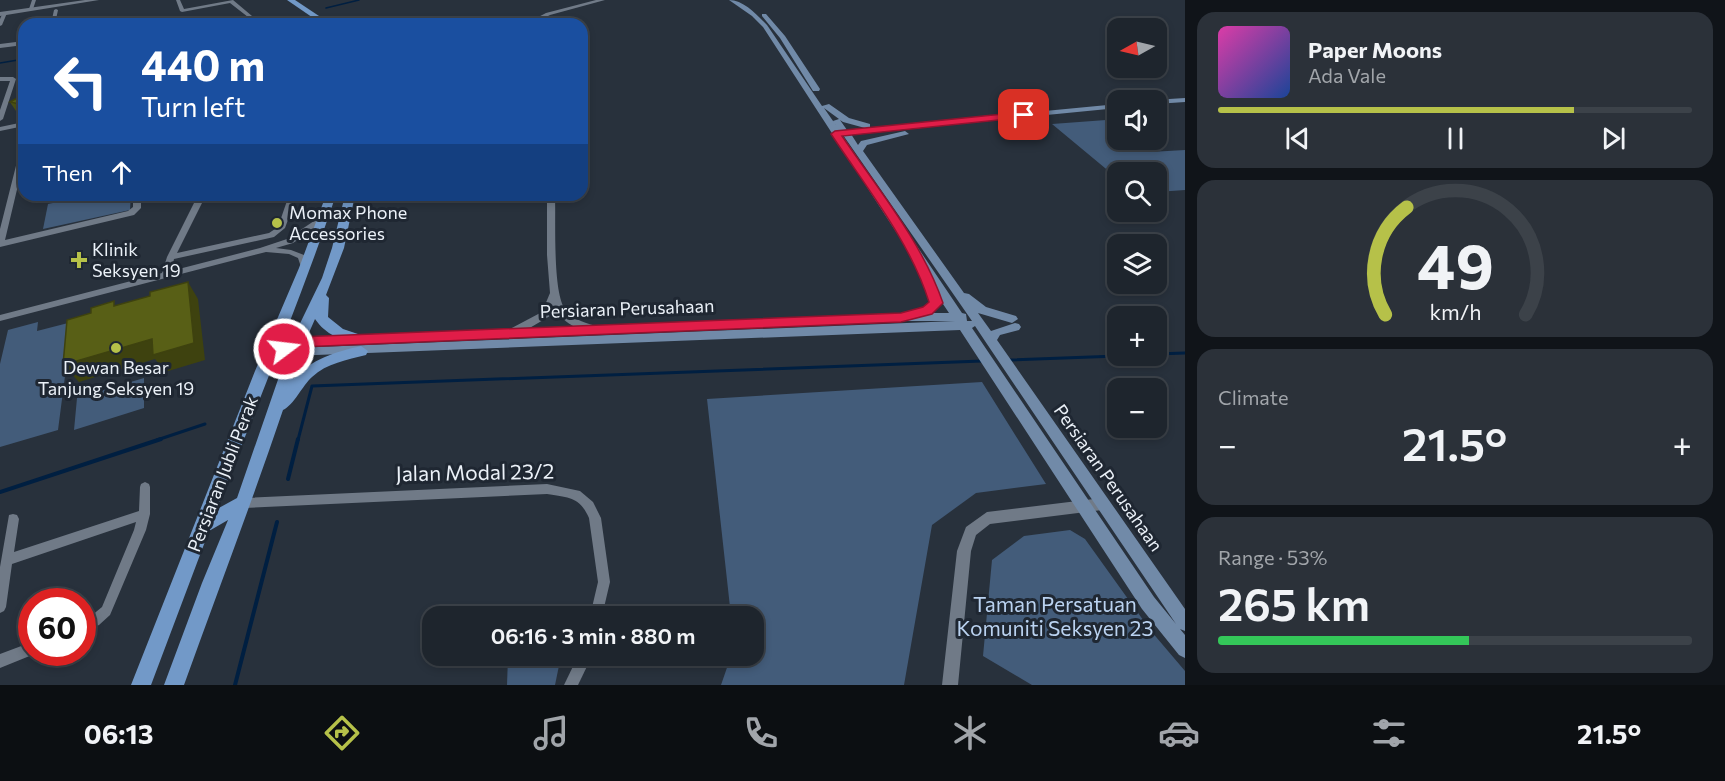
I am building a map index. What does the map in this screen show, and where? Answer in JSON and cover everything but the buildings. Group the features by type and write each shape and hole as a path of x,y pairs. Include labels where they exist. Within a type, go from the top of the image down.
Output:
{"main road":[{"path":"278,0 304,18"},
{"path":"290,0 318,18"},
{"name":"Persiaran Perusahaan","path":"732,0 754,15 765,26 842,136 912,249 1083,506 1148,603 1185,649"},
{"name":"Persiaran Perusahaan","path":"742,0 763,14 777,29 826,106 842,136 858,152 977,320 1185,623"},
{"path":"1167,101 1185,100"},
{"path":"826,106 854,124 908,130"},
{"path":"858,152 864,143 908,130 1107,107"},
{"path":"1167,109 1185,108"},
{"path":"842,136 1107,114"},
{"name":"Persiaran Jubli Perak","path":"141,685 262,371 305,268 329,201"},
{"name":"Persiaran Jubli Perak","path":"174,685 211,583 244,503 292,348 328,278 338,248 349,201"},
{"path":"904,323 936,303 933,289 912,249"},
{"path":"328,278 321,318 327,327 360,345"},
{"path":"956,291 982,310 1013,323 992,335 994,346"},
{"name":"Persiaran Perusahaan","path":"292,348 977,320"},
{"path":"904,323 957,334 981,351"},
{"name":"Persiaran Perusahaan","path":"360,345 512,333 904,323"},
{"path":"262,371 292,348 278,333"},
{"path":"271,420 306,372 360,345"},
{"path":"220,484 227,495 244,503"},
{"path":"204,525 244,503"}],"street":[{"path":"31,9 34,0"},
{"path":"0,25 3,13 96,0"},
{"path":"178,0 182,11 231,0 250,16"},
{"path":"540,18 602,0"},
{"path":"54,18 56,10"},
{"path":"0,46 18,44"},
{"path":"0,79 13,79 9,98 0,119"},
{"path":"0,99 9,98"},
{"path":"0,129 18,125"},
{"path":"18,181 0,245 131,213 137,208 137,201"},
{"path":"166,275 171,257 199,201"},
{"path":"171,257 271,235 281,228 291,201"},
{"path":"550,201 555,292 559,308 565,316 596,330"},
{"path":"0,318 263,250 297,237 322,219"},
{"path":"263,250 291,252 301,257 305,268"},
{"path":"512,333 546,314 555,292"},
{"path":"96,619 106,611 144,514 145,487"},
{"name":"Jalan Modal 23/2","path":"244,503 547,489 576,494 589,506 595,518 604,582 598,606"},
{"path":"950,685 964,551 971,531 987,518 1102,504"},
{"path":"7,560 144,514"},
{"path":"0,607 13,519"},
{"path":"0,661 18,654"},
{"path":"571,685 580,666"}],"green space":[{"path":"1106,120 1107,150 1147,150 1150,152 1185,150 1185,190 1167,191 1167,162 1107,162 1107,170 1052,124"},
{"path":"62,201 131,201 130,210 43,229 48,204"},
{"path":"38,322 37,331 72,322 58,430 0,447 0,364 8,330"},
{"path":"144,378 144,408 74,430 77,398"},
{"path":"982,382 1046,484 976,493 932,525 904,685 721,685 728,666 764,666 764,606 730,606 707,399"},
{"name":"Taman Persatuan Komuniti Seksyen 23","path":"1070,530 1085,539 1151,631 1185,671 1185,685 1032,685 983,656 992,560 1024,536"},
{"path":"508,666 559,666 555,685 507,685"}],"waterway":[{"path":"326,8 359,0"},
{"path":"0,63 18,60"},
{"path":"1167,354 1185,353"},
{"path":"1009,360 1107,356"},
{"path":"298,440 312,386 982,361"},
{"path":"157,440 205,424"},
{"path":"0,492 161,439"},
{"path":"288,479 298,439"},
{"path":"235,685 277,522"}],"place":[{"name":"Momax Phone Accessories","path":"277,223"},
{"name":"Klinik Seksyen 19","path":"79,260"},
{"name":"Dewan Besar Tanjung Seksyen 19","path":"116,348"}],"route":[{"path":"284,349 298,342 901,317 928,310 936,303 928,279 912,249 835,134 1024,115"}]}
